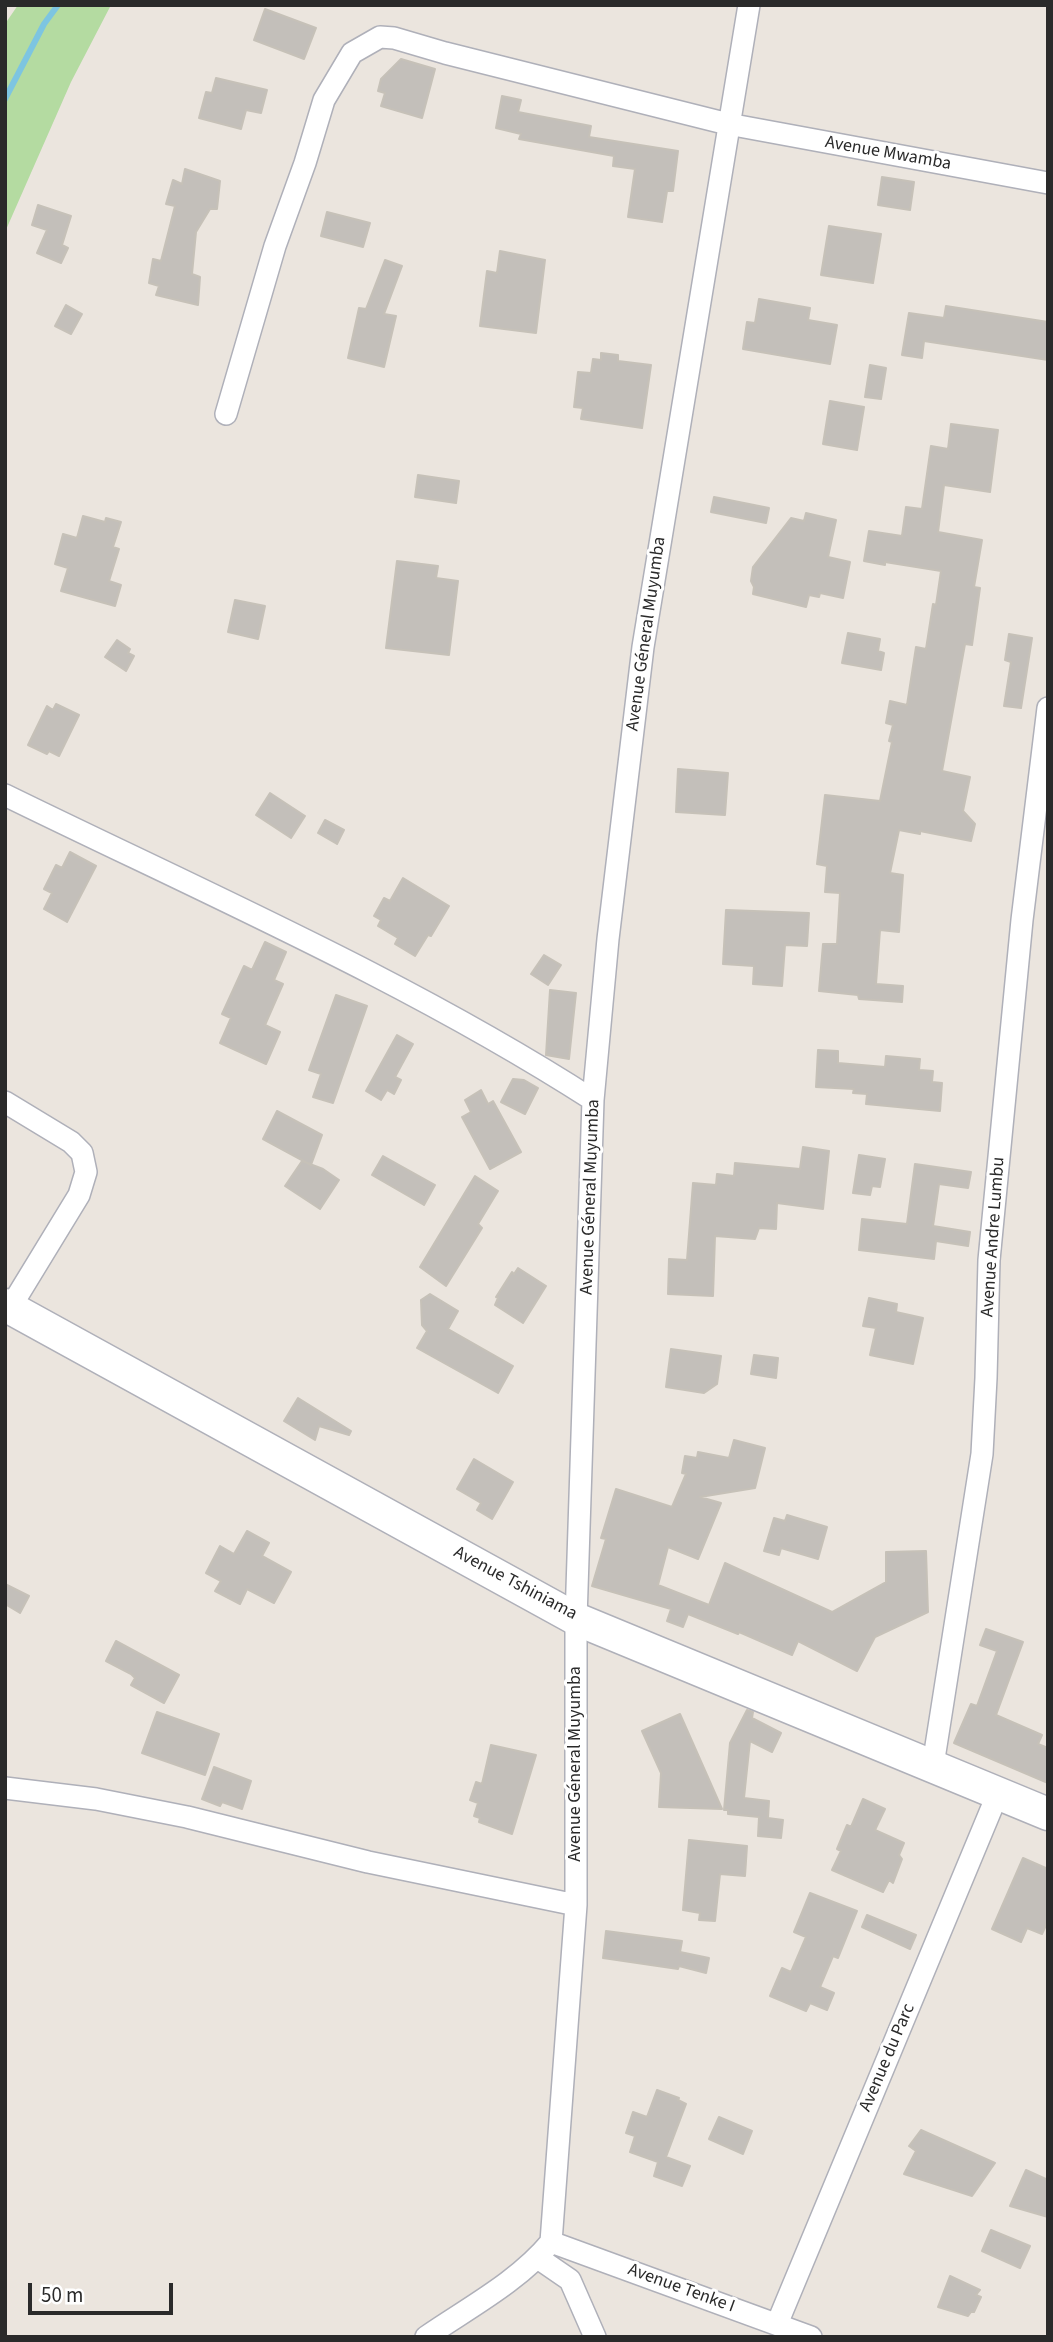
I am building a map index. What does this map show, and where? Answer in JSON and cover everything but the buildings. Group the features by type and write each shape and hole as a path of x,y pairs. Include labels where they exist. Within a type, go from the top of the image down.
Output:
{"street":[{"name":"Avenue Géneral Muyumba","path":"545,2250 576,1905 576,1619 593,1100 608,939 643,647 747,6"},
{"name":"Avenue Mwamba","path":"226,414 275,246 324,100 346,61 360,47 380,37 394,38 728,124 1048,183"},
{"name":"Avenue Andre Lumbu","path":"933,1765 982,1454 989,1260 1022,920 1048,708"},
{"path":"5,795 389,982 532,1061 593,1100"},
{"path":"5,1102 71,1142 82,1153 86,1172 79,1195 8,1306"},
{"name":"Avenue Tshiniama","path":"8,1306 576,1619 1048,1814"},
{"path":"5,1788 96,1798 187,1817 369,1862 576,1905"},
{"name":"Avenue du Parc","path":"777,2323 998,1793"},
{"path":"426,2337 518,2274 545,2250 570,2280 596,2337"},
{"name":"Avenue Tenke I","path":"545,2250 777,2323 811,2337"}],"green space":[{"path":"18,5 111,5 71,82 5,232 5,24"}],"waterway":[{"path":"5,99 44,24 58,5"}]}
